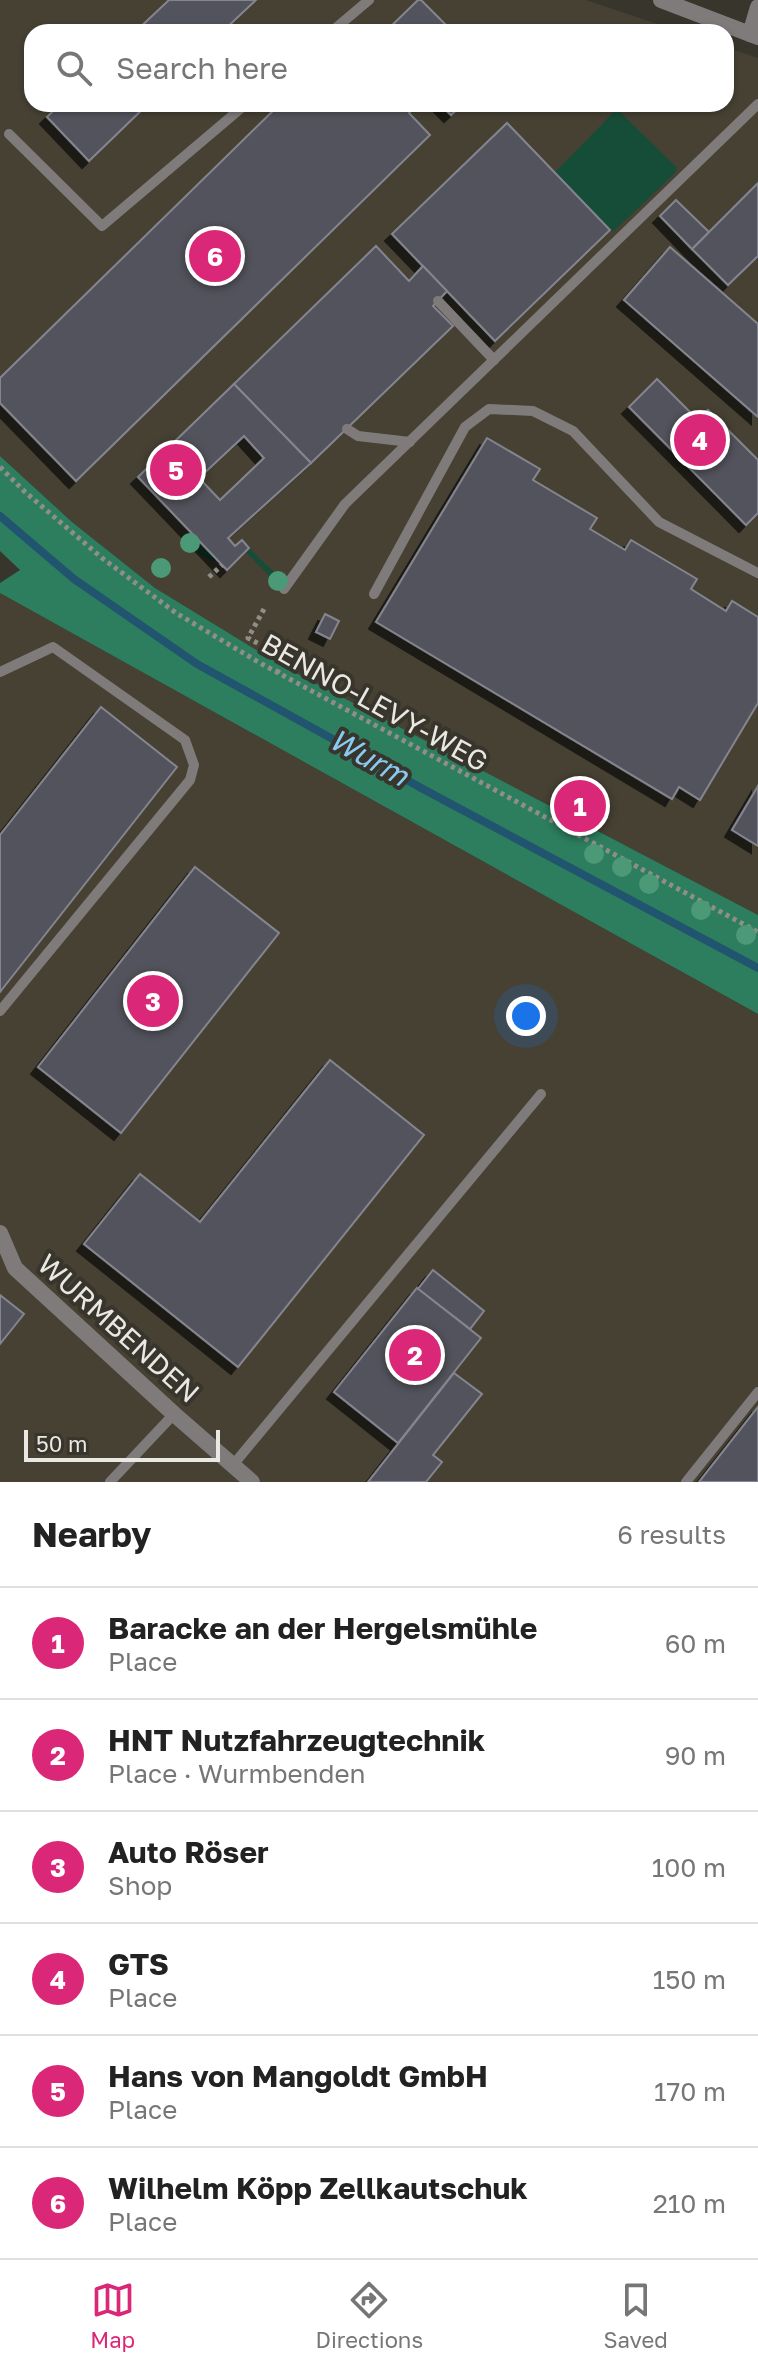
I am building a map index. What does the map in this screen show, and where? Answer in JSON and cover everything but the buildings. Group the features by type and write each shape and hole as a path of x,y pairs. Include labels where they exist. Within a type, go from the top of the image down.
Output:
{"street":[{"path":"661,0 725,24"},
{"path":"734,27 754,35 758,7"},
{"name":"WURMBENDEN","path":"0,1233 15,1268 252,1482"}],"lane":[{"path":"340,24 369,0"},
{"path":"284,589 345,504 758,104"},
{"path":"9,134 102,226 237,112"},
{"path":"438,301 494,360"},
{"path":"374,594 465,427 489,409 533,411 573,431 659,522 758,573"},
{"path":"347,429 358,436 410,442"},
{"path":"0,672 53,647 185,740 194,765 190,780 0,1011"},
{"path":"233,1465 541,1094"},
{"path":"686,1482 758,1392"},
{"path":"110,1482 174,1414"}],"path":[{"name":"BENNO-LEVY-WEG","path":"0,467 102,558 176,613 277,673 758,932"},
{"path":"209,577 222,565"},
{"path":"264,609 248,638 285,658 277,673"}],"shaded area":[{"path":"0,0 586,0 657,24 24,24 24,112 734,112 734,50 758,58 758,915 281,665 155,588 72,522 0,456"},
{"path":"0,593 758,1014 758,1482 0,1482"}],"green space":[{"path":"614,112 620,112 677,168 613,232 555,172"},
{"path":"0,456 72,522 155,588 281,665 758,915 758,1014 0,593 0,583 20,570 0,551"},
{"path":"192,533 217,559 212,562 181,542"},
{"path":"249,548 282,580 279,586 246,552"}],"waterway":[{"name":"Wurm","path":"0,516 74,579 197,664 758,968"}],"place":[{"name":"Wilhelm Köpp Zellkautschuk","path":"215,256"},
{"name":"GTS","path":"700,440"},
{"name":"Hans von Mangoldt GmbH","path":"176,470"},
{"name":"Baracke an der Hergelsmühle","path":"580,806"},
{"name":"Auto Röser","path":"153,1001"},
{"name":"HNT Nutzfahrzeugtechnik","path":"415,1355"}]}
